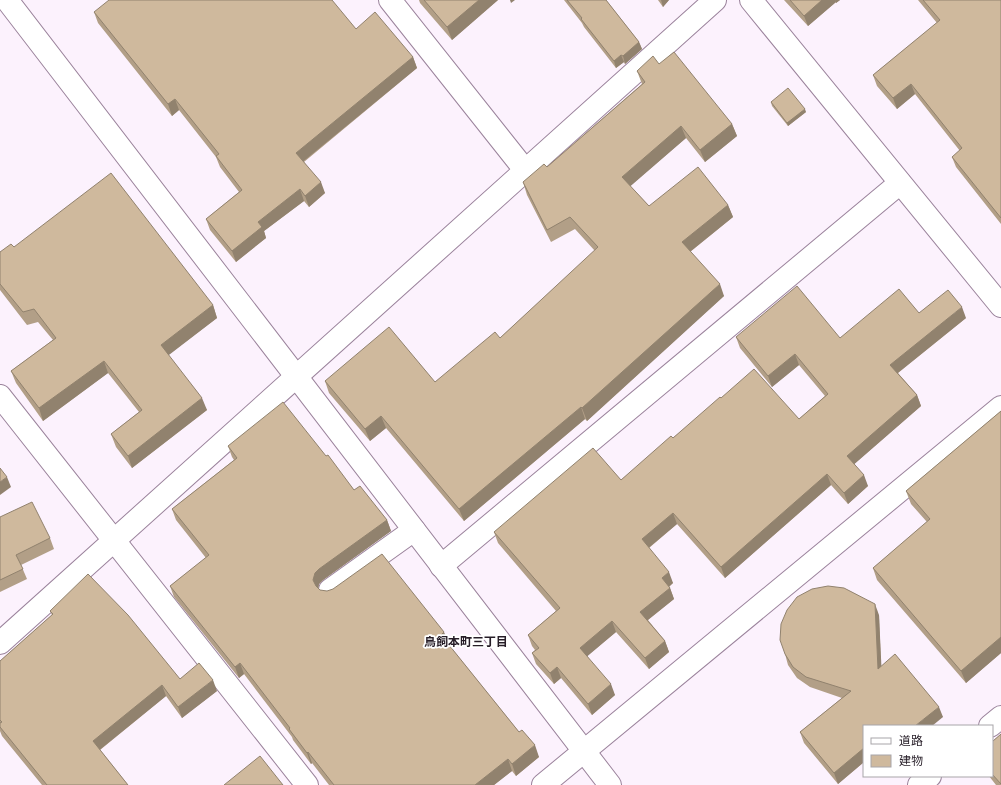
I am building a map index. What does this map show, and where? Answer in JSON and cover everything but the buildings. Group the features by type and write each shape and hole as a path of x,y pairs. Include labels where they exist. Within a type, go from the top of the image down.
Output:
{"street":[{"path":"7,0 610,785"},
{"path":"390,0 525,170"},
{"path":"0,643 715,0"},
{"path":"751,0 1001,306"},
{"path":"441,566 900,183"},
{"path":"0,396 307,785"},
{"path":"543,785 1001,407"},
{"path":"330,590 414,530"},
{"path":"991,725 1001,717"},
{"path":"919,785 929,777"}],"district":[{"name":"鳥飼本町三丁目","path":"466,642"}]}
